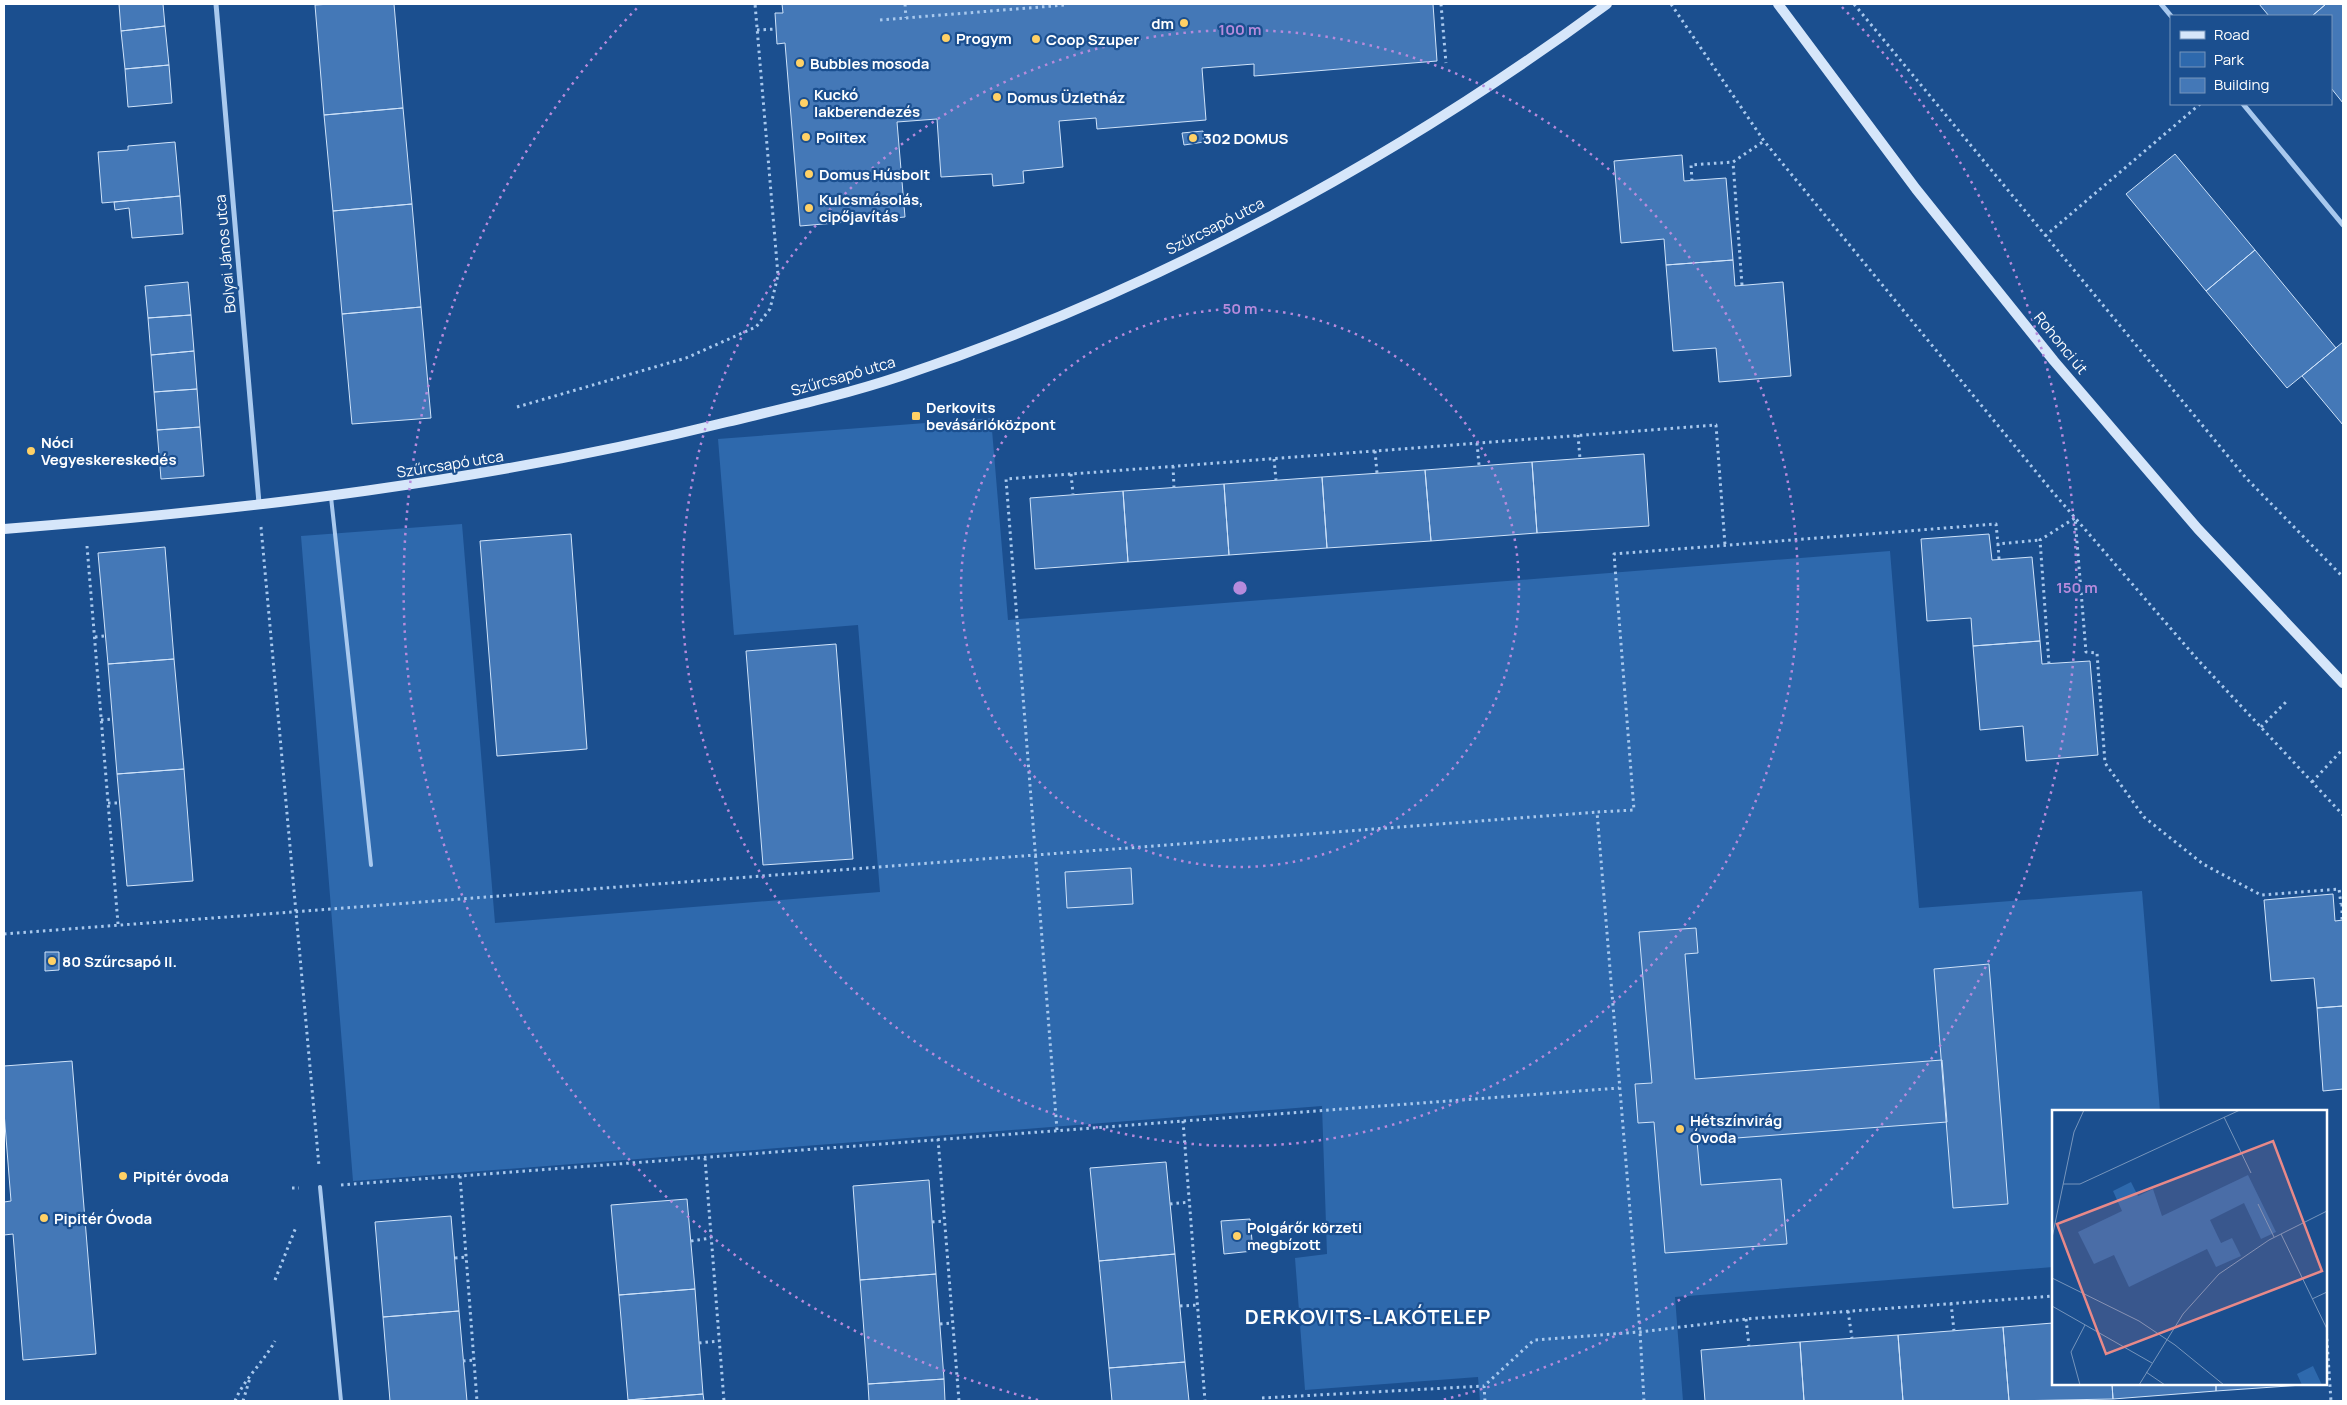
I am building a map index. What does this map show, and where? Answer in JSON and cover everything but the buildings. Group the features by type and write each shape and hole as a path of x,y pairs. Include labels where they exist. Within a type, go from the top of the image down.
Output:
{"street":[{"name":"Bolyai János utca","path":"216,4 259,503"},
{"name":"Szűrcsapó utca","path":"4,529 85,522 394,488 521,467 645,443 818,400 900,376 989,343 1118,290 1213,245 1357,169 1472,99 1607,4"},
{"name":"Rohonci út","path":"1778,4 1916,189 2054,361 2198,529 2343,683"},
{"path":"2161,4 2171,15"},
{"path":"2244,105 2343,226"}],"lane":[{"path":"331,495 371,865"},
{"path":"320,1187 341,1401"}],"path":[{"path":"517,407 686,358 756,327 770,309 778,275 755,4"},
{"path":"905,4 906,18"},
{"path":"880,20 1065,6 1065,4"},
{"path":"1441,4 1446,63"},
{"path":"1671,4 1764,142 2075,518 2198,660 2343,815"},
{"path":"1854,4 2246,478 2343,577"},
{"path":"757,30 776,29"},
{"path":"2045,236 2199,105"},
{"path":"1692,181 1691,165 1733,162 1764,142"},
{"path":"1733,162 1742,285"},
{"path":"1057,1130 1006,479 1716,425 1725,545"},
{"path":"1578,435 1580,458"},
{"path":"1477,443 1479,466"},
{"path":"1376,451 1377,473"},
{"path":"1274,459 1276,480"},
{"path":"1173,466 1174,488"},
{"path":"1072,474 1073,494"},
{"path":"259,503 297,912 320,1187"},
{"path":"1998,544 2040,540 2075,518"},
{"path":"2075,518 2086,652 2097,653 2105,763 2144,817 2203,864 2261,895 2339,889 2342,904 2342,920"},
{"path":"85,522 118,924"},
{"path":"4,934 1634,810 1614,554 1996,524 1999,559"},
{"path":"2040,540 2049,664"},
{"path":"95,637 106,636"},
{"path":"2261,727 2288,700"},
{"path":"102,720 112,719"},
{"path":"2312,782 2343,749"},
{"path":"108,803 120,803"},
{"path":"1597,812 1640,1332 1644,1401"},
{"path":"292,1188 1619,1088"},
{"path":"1183,1121 1205,1401"},
{"path":"938,1139 958,1401"},
{"path":"704,1157 724,1401"},
{"path":"460,1176 478,1401"},
{"path":"1170,1204 1190,1202"},
{"path":"932,1222 944,1221"},
{"path":"275,1280 296,1227"},
{"path":"691,1240 711,1238"},
{"path":"455,1258 466,1257"},
{"path":"1262,1398 1484,1386 1534,1340 1640,1332 1746,1319 2052,1296"},
{"path":"1951,1303 1954,1331"},
{"path":"1180,1306 1198,1305"},
{"path":"1848,1311 1852,1338"},
{"path":"1746,1319 1749,1346"},
{"path":"940,1324 952,1323"},
{"path":"243,1401 251,1377 276,1341"},
{"path":"699,1343 719,1341"},
{"path":"2327,1341 2331,1401"},
{"path":"464,1361 474,1360"},
{"path":"235,1401 242,1384 251,1377"},
{"path":"1484,1386 1486,1401"},
{"path":"1639,1401 1643,1396"}],"green space":[{"path":"991,418 1008,620 1890,551 1919,908 2142,891 2160,1110 2052,1110 2052,1267 1675,1297 1683,1401 1480,1401 1478,1377 1305,1390 1295,1258 1327,1254 1322,1106 353,1181 301,536 462,524 495,923 880,892 858,625 734,635 718,439"}],"place":[{"name":"dm","path":"1184,23"},
{"name":"Progym","path":"946,38"},
{"name":"Coop Szuper","path":"1036,39"},
{"name":"Bubbles mosoda","path":"800,63"},
{"name":"Domus Üzletház","path":"997,97"},
{"name":"Kuckó lakberendezés","path":"804,103"},
{"name":"Politex","path":"806,137"},
{"name":"302 DOMUS","path":"1193,138"},
{"name":"Domus Húsbolt","path":"809,174"},
{"name":"Kulcsmásolás, cipőjavítás","path":"809,208"},
{"name":"Derkovits bevásárlóközpont","path":"916,416"},
{"name":"Nóci Vegyeskereskedés","path":"31,451"},
{"name":"80 Szűrcsapó II.","path":"52,961"},
{"name":"Hétszínvirág Óvoda","path":"1680,1129"},
{"name":"Pipitér óvoda","path":"123,1176"},
{"name":"Pipitér Óvoda","path":"44,1218"},
{"name":"Polgárőr körzeti megbízott","path":"1237,1236"}],"district":[{"name":"DERKOVITS-LAKÓTELEP","path":"1368,1316"}]}
